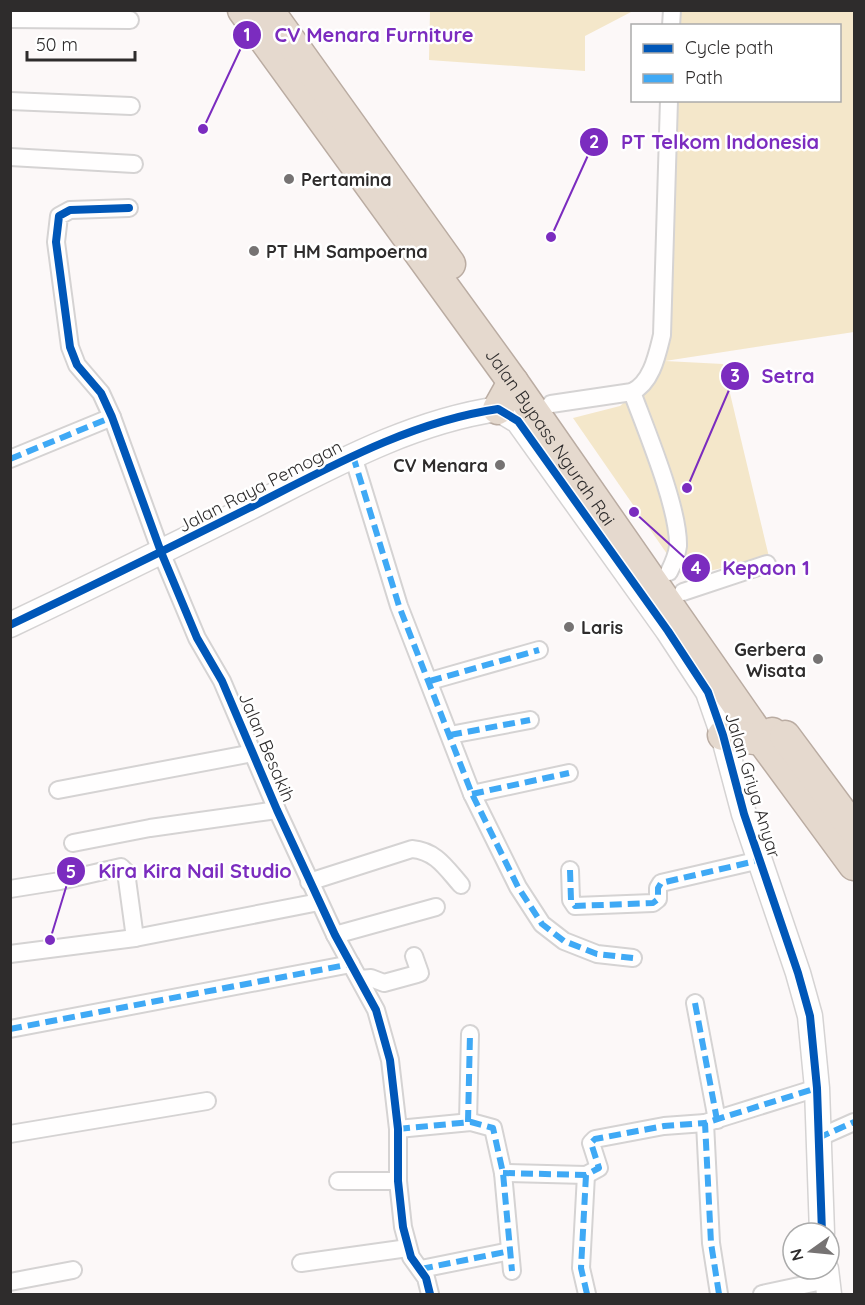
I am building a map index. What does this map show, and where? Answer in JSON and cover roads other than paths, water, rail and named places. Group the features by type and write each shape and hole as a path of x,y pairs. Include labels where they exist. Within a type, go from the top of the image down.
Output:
{"highway":[{"name":"Jalan Bypass Ngurah Rai","path":"243,10 770,734 855,829"},
{"name":"Jalan Bypass Ngurah Rai","path":"269,10 676,582 770,734 855,865"},
{"path":"498,409 513,382"},
{"path":"723,735 770,734"}],"street":[{"path":"10,19 130,20"},
{"path":"10,101 131,106"},
{"path":"551,404 632,392 642,386 650,373 662,335 669,102"},
{"path":"10,157 134,164"},
{"name":"Jalan Besakih","path":"129,208 70,210 59,216 56,242 70,347 77,364 100,393 112,417 161,552 198,638 222,681 309,882 335,936 376,1010 390,1060 398,1129 399,1208 411,1257 421,1269 430,1294"},
{"path":"632,392 657,460 677,531 676,582 767,564"},
{"name":"Jalan Raya Pemogan","path":"10,625 353,456 414,431 476,412 498,409"},
{"name":"Jalan Griya Anyar","path":"498,409 518,421 668,631 708,693 723,735 760,860 805,993 818,1088 821,1221"},
{"path":"10,459 112,417"},
{"path":"353,456 385,564 472,794 518,886 542,924 564,941 586,951 610,957 633,958"},
{"path":"429,681 539,650"},
{"path":"450,735 530,720"},
{"path":"58,790 253,753"},
{"path":"472,794 569,773"},
{"path":"73,843 150,828 277,810"},
{"path":"309,882 412,849 429,852 436,856 461,885"},
{"path":"570,870 571,900 575,906 653,903 658,898 658,888 661,883 760,860"},
{"path":"10,889 60,881 121,867 126,872 135,938"},
{"path":"10,954 135,938 319,902"},
{"path":"335,936 436,907"},
{"path":"360,980 371,978 384,984 420,973 414,956"},
{"path":"10,1029 351,964"},
{"path":"695,1003 711,1122 711,1242 718,1294"},
{"path":"468,1122 470,1034"},
{"path":"503,1173 591,1173 600,1166 591,1143 595,1139 664,1126 711,1122 818,1088"},
{"path":"10,1134 207,1101"},
{"path":"398,1129 468,1122 479,1122 493,1128 503,1173 512,1271"},
{"path":"818,1138 855,1122"},
{"path":"587,1294 581,1268 591,1173"},
{"path":"338,1181 398,1181"},
{"path":"301,1263 408,1248"},
{"path":"421,1269 510,1251"},
{"path":"10,1282 73,1270"},
{"path":"762,1294 828,1281"}],"place":[{"name":"CV Menara Furniture","path":"203,129"},
{"name":"Pertamina","path":"289,179"},
{"name":"PT Telkom Indonesia","path":"551,237"},
{"name":"PT HM Sampoerna","path":"254,251"},
{"name":"CV Menara","path":"500,465"},
{"name":"Setra","path":"687,488"},
{"name":"Kepaon 1","path":"634,512"},
{"name":"Laris","path":"569,627"},
{"name":"Gerbera Wisata","path":"818,659"},
{"name":"Kira Kira Nail Studio","path":"50,940"}]}
